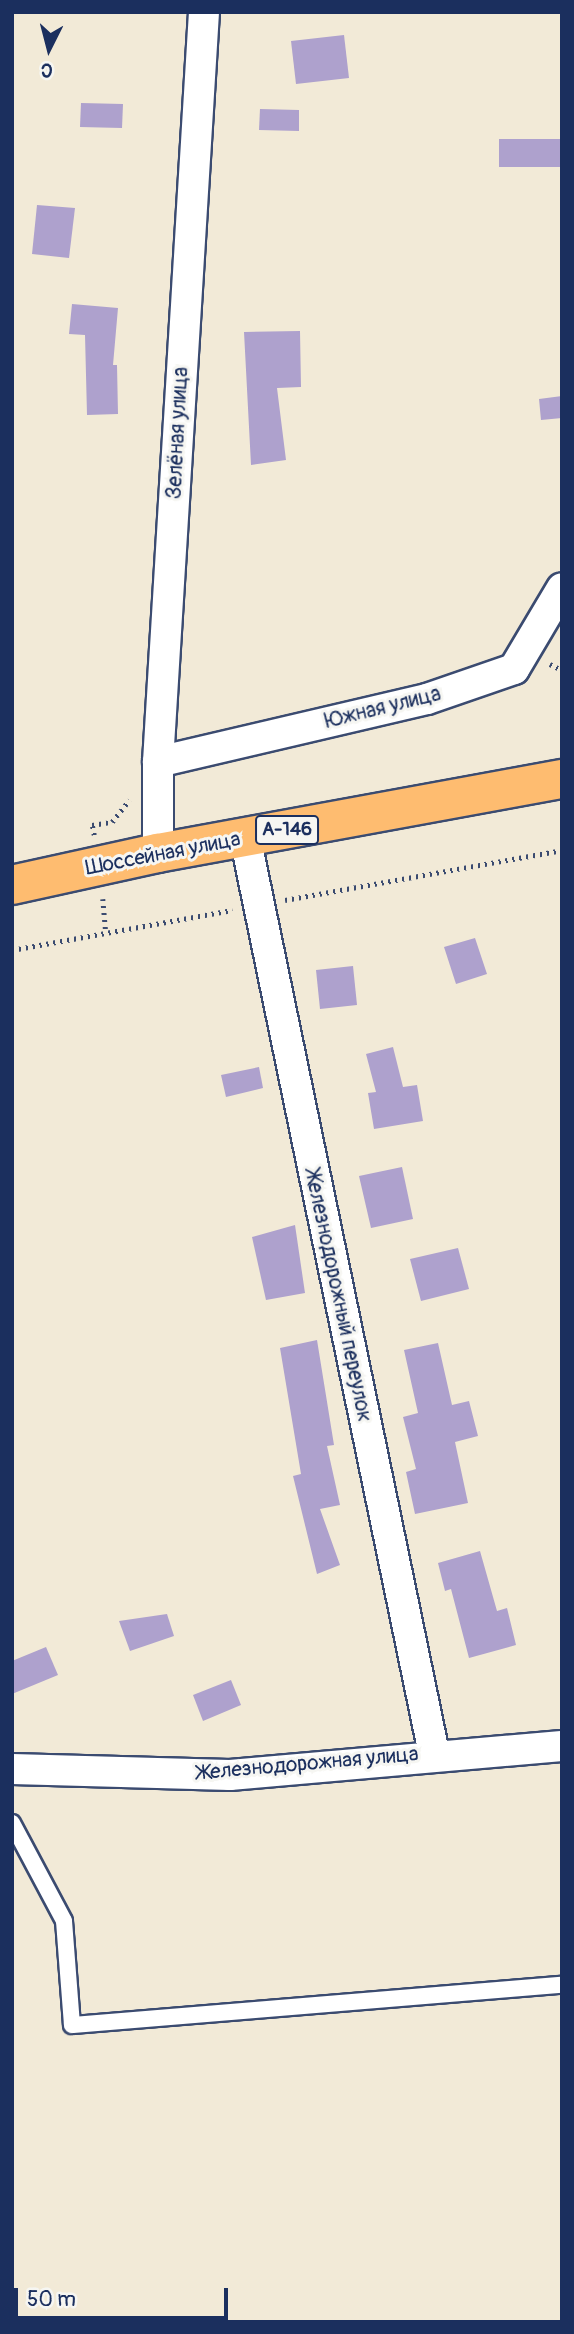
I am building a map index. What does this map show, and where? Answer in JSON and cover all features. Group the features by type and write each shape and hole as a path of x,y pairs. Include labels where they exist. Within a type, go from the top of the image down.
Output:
{"highway":[{"name":"Шоссейная улица","path":"12,885 158,853 562,779"}],"street":[{"name":"Зелёная улица","path":"158,853 158,762 204,12"},
{"name":"Южная улица","path":"158,762 426,699 514,669 562,589"},
{"name":"Железнодорожный переулок","path":"245,837 434,1754"},
{"name":"Железнодорожная улица","path":"12,1769 230,1774 434,1754 562,1746"}],"lane":[{"path":"12,1823 64,1921 72,2025 562,1985"}],"building":[{"path":"344,35 349,78 296,84 291,41"},
{"path":"81,103 123,104 122,128 80,127"},
{"path":"260,109 299,110 299,131 259,130"},
{"path":"499,139 562,139 562,167 499,167"},
{"path":"37,205 75,208 69,258 32,254"},
{"path":"72,304 118,308 113,365 117,365 118,414 87,415 85,335 69,334"},
{"path":"300,331 301,387 277,388 286,460 251,465 244,332"},
{"path":"562,396 562,418 541,420 539,399"},
{"path":"475,938 487,974 456,984 444,947"},
{"path":"353,966 357,1005 320,1009 316,970"},
{"path":"393,1047 403,1087 417,1085 423,1121 374,1129 368,1093 376,1092 366,1054"},
{"path":"259,1067 263,1088 226,1097 221,1075"},
{"path":"402,1167 413,1219 371,1228 359,1176"},
{"path":"295,1225 305,1293 266,1300 252,1237"},
{"path":"458,1248 469,1289 421,1301 410,1259"},
{"path":"317,1340 334,1445 327,1446 340,1505 320,1509 340,1565 317,1574 293,1476 301,1474 280,1348"},
{"path":"438,1343 452,1405 469,1401 478,1436 455,1442 468,1503 415,1514 406,1472 416,1469 403,1417 418,1413 404,1350"},
{"path":"480,1551 497,1611 507,1608 516,1645 469,1658 451,1589 445,1591 438,1563"},
{"path":"167,1614 174,1636 130,1651 119,1621"},
{"path":"46,1647 58,1675 12,1694 12,1661"},
{"path":"231,1680 241,1705 203,1721 193,1695"}]}
